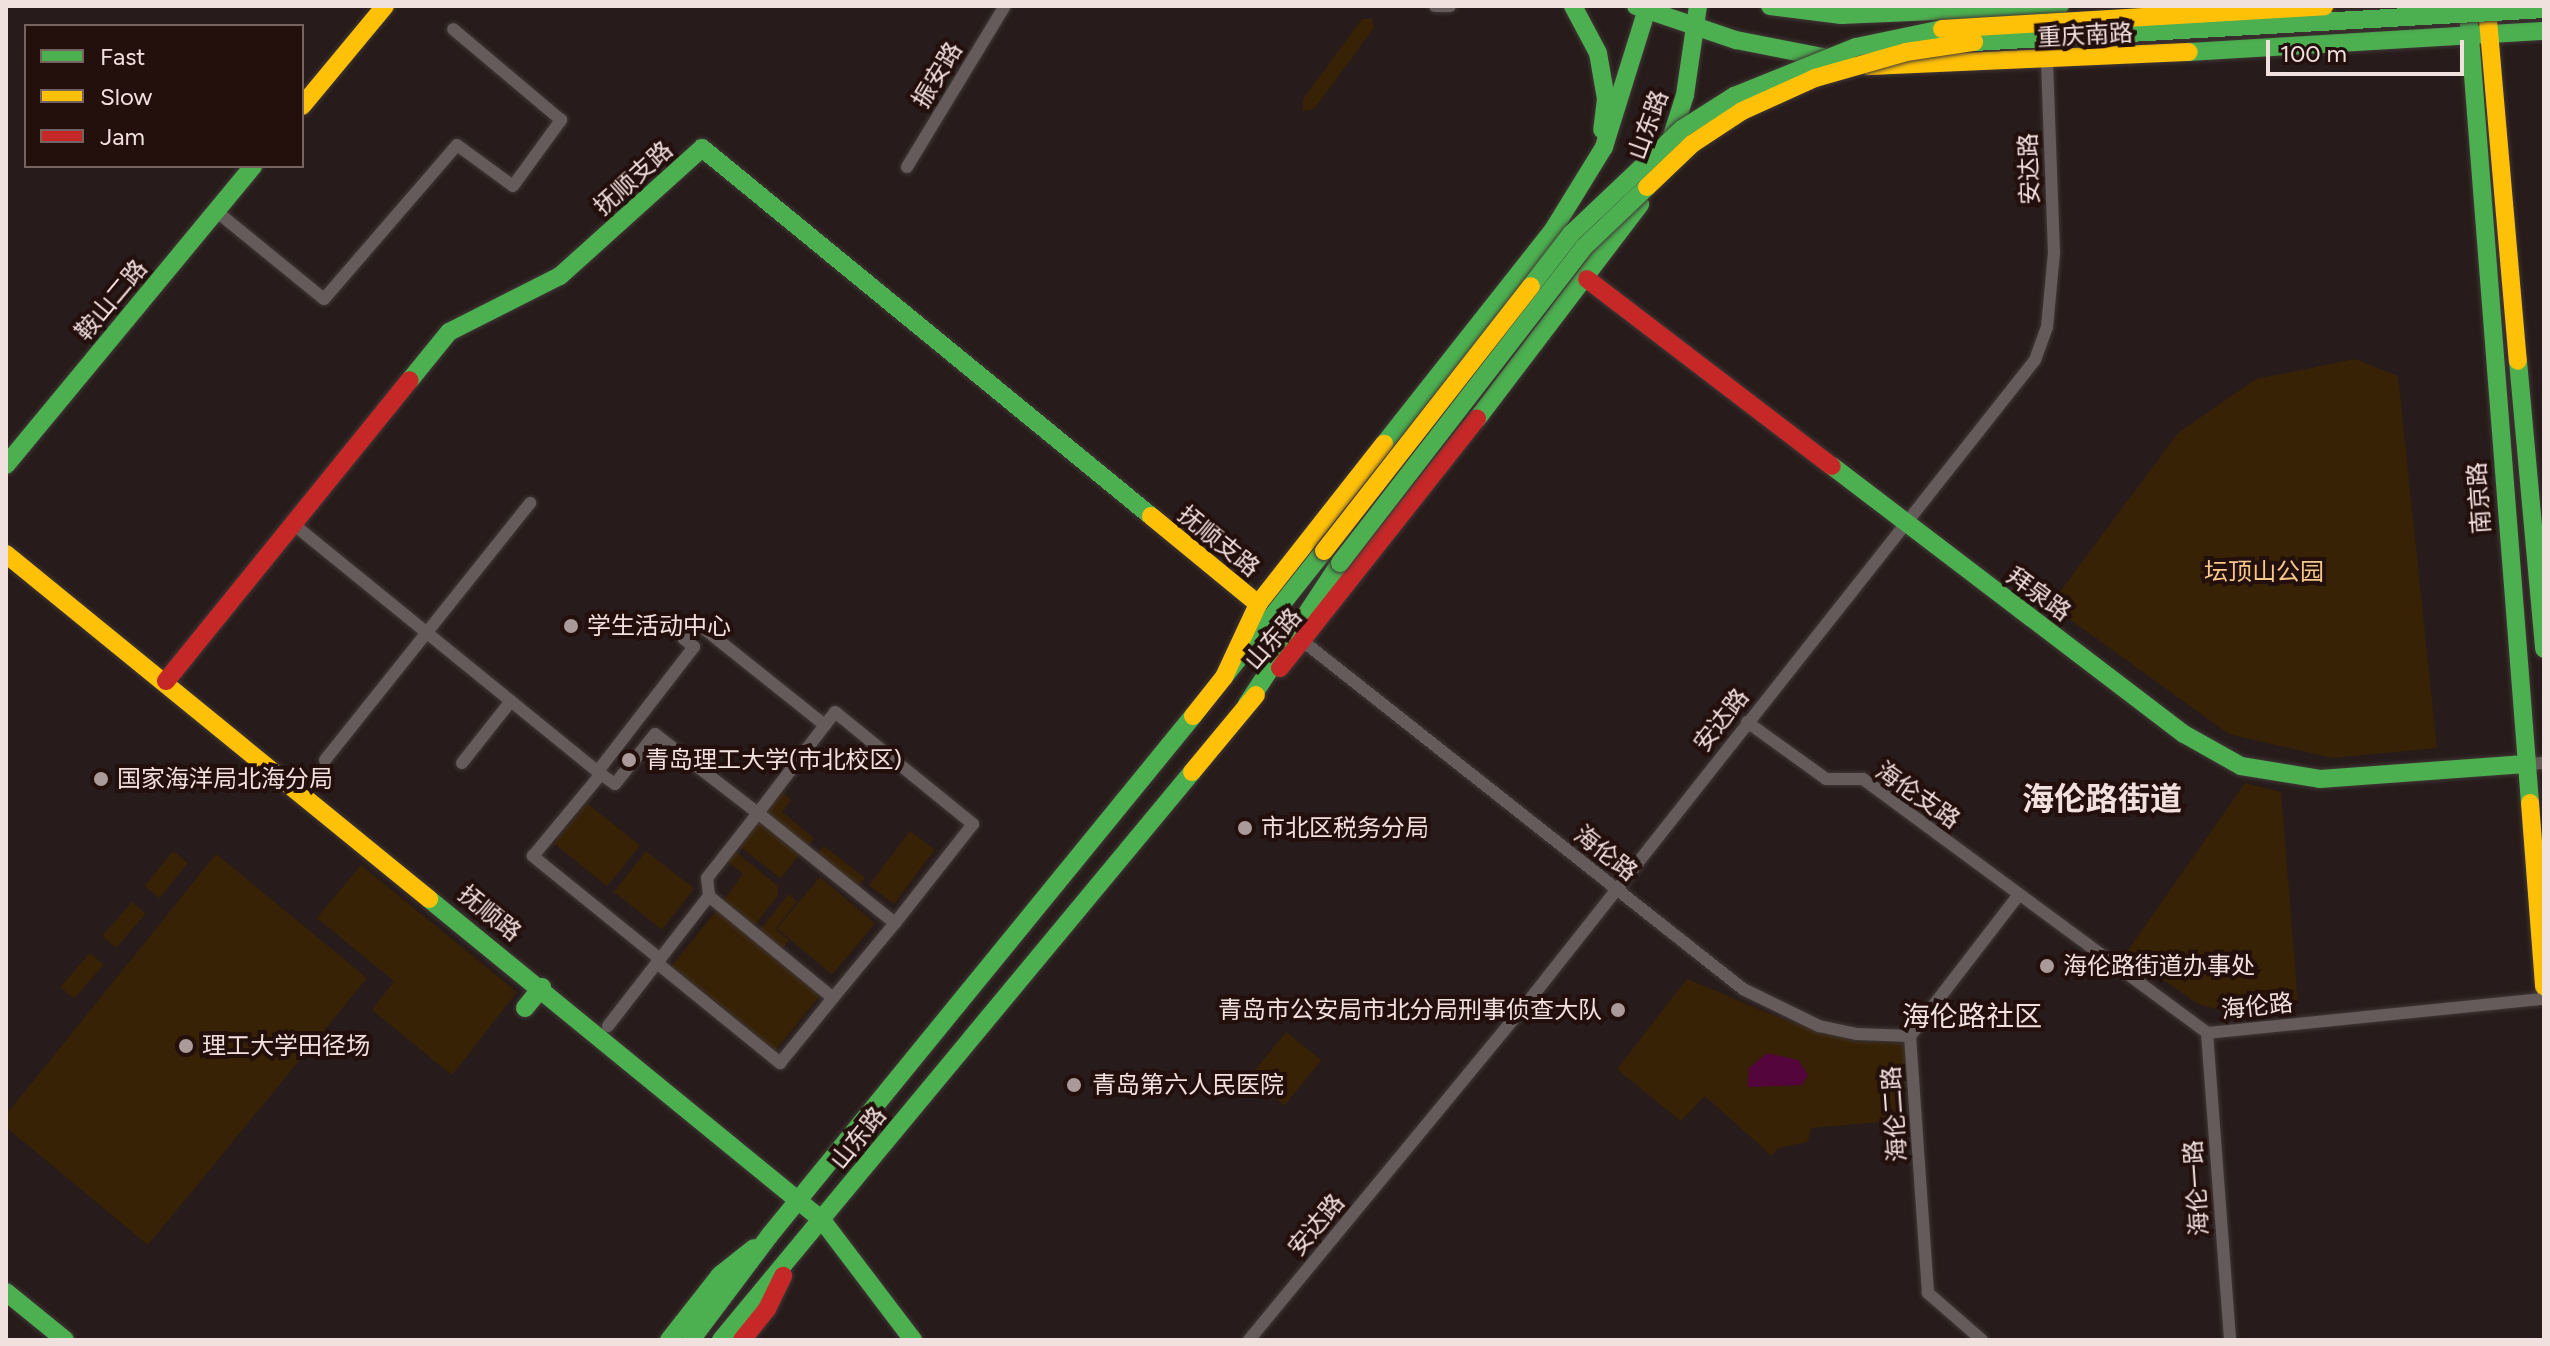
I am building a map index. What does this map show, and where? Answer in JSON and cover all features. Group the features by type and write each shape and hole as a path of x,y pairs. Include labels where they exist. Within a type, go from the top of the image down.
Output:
{"main road":[{"path":"304,104 385,6"},
{"path":"1573,6 1591,34 1603,76 1599,158"},
{"name":"山东路","path":"721,1340 1247,704 1304,642 1587,279 1641,202 1675,130 1697,29 1698,6"},
{"name":"重庆南路","path":"1770,6 1884,14 2059,6"},
{"path":"1851,6 1884,14"},
{"path":"1224,677 1571,234 1660,148 1734,96 1856,47 1960,25 2324,6"},
{"name":"南京路","path":"2471,6 2468,36 2544,986"},
{"path":"2484,6 2493,35 2544,649"},
{"name":"山东路","path":"691,1340 769,1236 1224,677 1258,604 1553,230 1599,158 1644,8"},
{"name":"重庆南路","path":"1644,8 1697,29 1880,68 2544,31"},
{"path":"1247,704 1340,563 1584,247 1692,144 1742,111 1861,64 1961,43 2544,9"},
{"path":"1641,202 1672,159 1746,97 1817,71 1880,68"},
{"name":"抚顺支路","path":"166,681 449,332 560,276 702,148 1258,604"},
{"name":"鞍山二路","path":"6,465 251,168"},
{"name":"拜泉路","path":"1587,279 1907,528 2184,734 2241,766 2320,779 2525,764"},
{"name":"抚顺路","path":"6,554 542,987 604,1030 822,1220 913,1340"},
{"path":"525,1008 542,987"},
{"name":"山东路","path":"669,1340 720,1275 769,1236"},
{"name":"山东路","path":"742,1340 767,1309 794,1255"},
{"path":"6,1292 65,1340"}],"street":[{"name":"振安路","path":"907,167 1005,6"},
{"path":"1435,6 1450,6"},
{"path":"216,211 324,299 457,145 513,186 561,120 453,29"},
{"name":"安达路","path":"1249,1340 1617,890 1747,722 1907,528 2020,383 2045,335 2054,253 2047,61"},
{"path":"325,760 429,634 530,503"},
{"path":"293,524 615,784 655,734 895,923"},
{"path":"604,1030 659,961 709,896 707,878 758,813 835,712 973,824 780,1063 659,961 533,856 694,647 684,639 697,623 825,725"},
{"name":"海伦路","path":"1304,642 1743,989 1819,1026 1857,1034 1910,1036"},
{"path":"462,763 511,701"},
{"name":"海伦支路","path":"1747,722 1826,779 1863,779 2018,896"},
{"path":"2525,764 2544,763"},
{"path":"709,896 833,998"},
{"name":"海伦路","path":"2018,896 2207,1033 2544,999"},
{"name":"海伦二路","path":"1982,1340 1928,1293 1910,1036 2018,896"},
{"name":"海伦一路","path":"2207,1033 2230,1340"}],"green space":[{"path":"1362,19 1372,19 1374,28 1314,109 1303,111 1303,99"},
{"name":"坛顶山公园","path":"2355,359 2398,376 2437,748 2332,758 2229,734 2050,605 2178,433 2256,379"},
{"path":"2245,783 2281,792 2298,1002 2220,1010 2198,1004 2126,953"},
{"path":"782,792 791,800 782,812 814,838 807,847 765,814"},
{"path":"587,803 640,846 607,886 554,843"},
{"path":"757,818 801,852 781,878 737,844"},
{"path":"910,831 935,850 894,904 869,885"},
{"path":"824,846 865,878 858,887 817,855"},
{"path":"732,849 778,886 778,895 755,925 724,900 743,874 725,859"},
{"path":"173,851 188,863 159,898 145,886"},
{"path":"646,851 694,889 662,930 614,892"},
{"name":"理工大学田径场","path":"216,854 367,978 148,1245 6,1127 6,1115"},
{"path":"361,865 517,992 452,1075 372,1010 394,981 317,918"},
{"path":"820,877 875,923 832,975 777,928"},
{"path":"789,894 797,901 775,929 789,940 783,948 760,930"},
{"path":"132,902 146,914 116,948 102,936"},
{"path":"717,910 821,994 776,1050 672,966"},
{"path":"90,953 104,965 74,999 60,987"},
{"path":"1687,979 1790,1022 1854,1041 1907,1044 1904,1120 1811,1128 1808,1142 1778,1148 1772,1156 1705,1096 1681,1121 1617,1069"},
{"path":"1286,1032 1321,1060 1284,1105 1249,1077"}],"shaded area":[{"path":"1767,1053 1798,1060 1808,1075 1802,1085 1748,1087 1749,1068"}],"traffic: fast":[{"path":"1573,6 1598,53 1606,99 1602,130"},
{"path":"1636,6 1736,40 1833,59"},
{"path":"1384,444 1553,230 1604,147 1648,6"},
{"path":"1670,142 1685,95 1698,6"},
{"path":"1770,6 1841,15 2060,6"},
{"path":"1974,42 2544,9"},
{"path":"2469,24 2530,803"},
{"path":"1531,286 1571,234 1682,129 1734,96 1856,47 1942,29"},
{"path":"2189,52 2544,31"},
{"path":"410,380 449,332 560,276 702,148 1151,516"},
{"path":"6,465 251,168"},
{"path":"1340,563 1584,247 1647,187"},
{"path":"1477,419 1640,204"},
{"path":"2518,361 2544,649"},
{"path":"1832,466 2184,734 2241,766 2320,779 2525,764"},
{"path":"1224,677 1324,551"},
{"path":"1247,704 1340,563"},
{"path":"691,1340 769,1236 1193,716"},
{"path":"721,1340 1192,772"},
{"path":"429,899 822,1220 913,1340"},
{"path":"525,1008 542,987"},
{"path":"669,1340 720,1275 754,1248"},
{"path":"6,1292 65,1340"}],"traffic: slow":[{"path":"304,104 385,6"},
{"path":"1942,29 2324,6"},
{"path":"2488,20 2518,361"},
{"path":"1647,187 1692,144 1742,111 1815,78 1906,52 1974,42"},
{"path":"1868,66 2189,52"},
{"path":"1324,551 1531,286"},
{"path":"1193,716 1224,677 1258,604 1384,444"},
{"path":"1151,516 1258,604"},
{"path":"6,554 429,899"},
{"path":"1192,772 1256,695"},
{"path":"2530,803 2544,986"}],"traffic: jam":[{"path":"1587,279 1832,466"},
{"path":"166,681 410,380"},
{"path":"1280,668 1477,419"},
{"path":"742,1340 767,1309 783,1276"}],"place":[{"name":"学生活动中心","path":"571,626"},
{"name":"青岛理工大学(市北校区)","path":"629,760"},
{"name":"国家海洋局北海分局","path":"101,779"},
{"name":"市北区税务分局","path":"1245,828"},
{"name":"海伦路街道办事处","path":"2047,966"},
{"name":"青岛市公安局市北分局刑事侦查大队","path":"1618,1010"},
{"name":"理工大学田径场","path":"186,1046"},
{"name":"青岛第六人民医院","path":"1074,1085"}],"district":[{"name":"海伦路街道","path":"2102,799"},
{"name":"海伦路社区","path":"1972,1016"}]}
